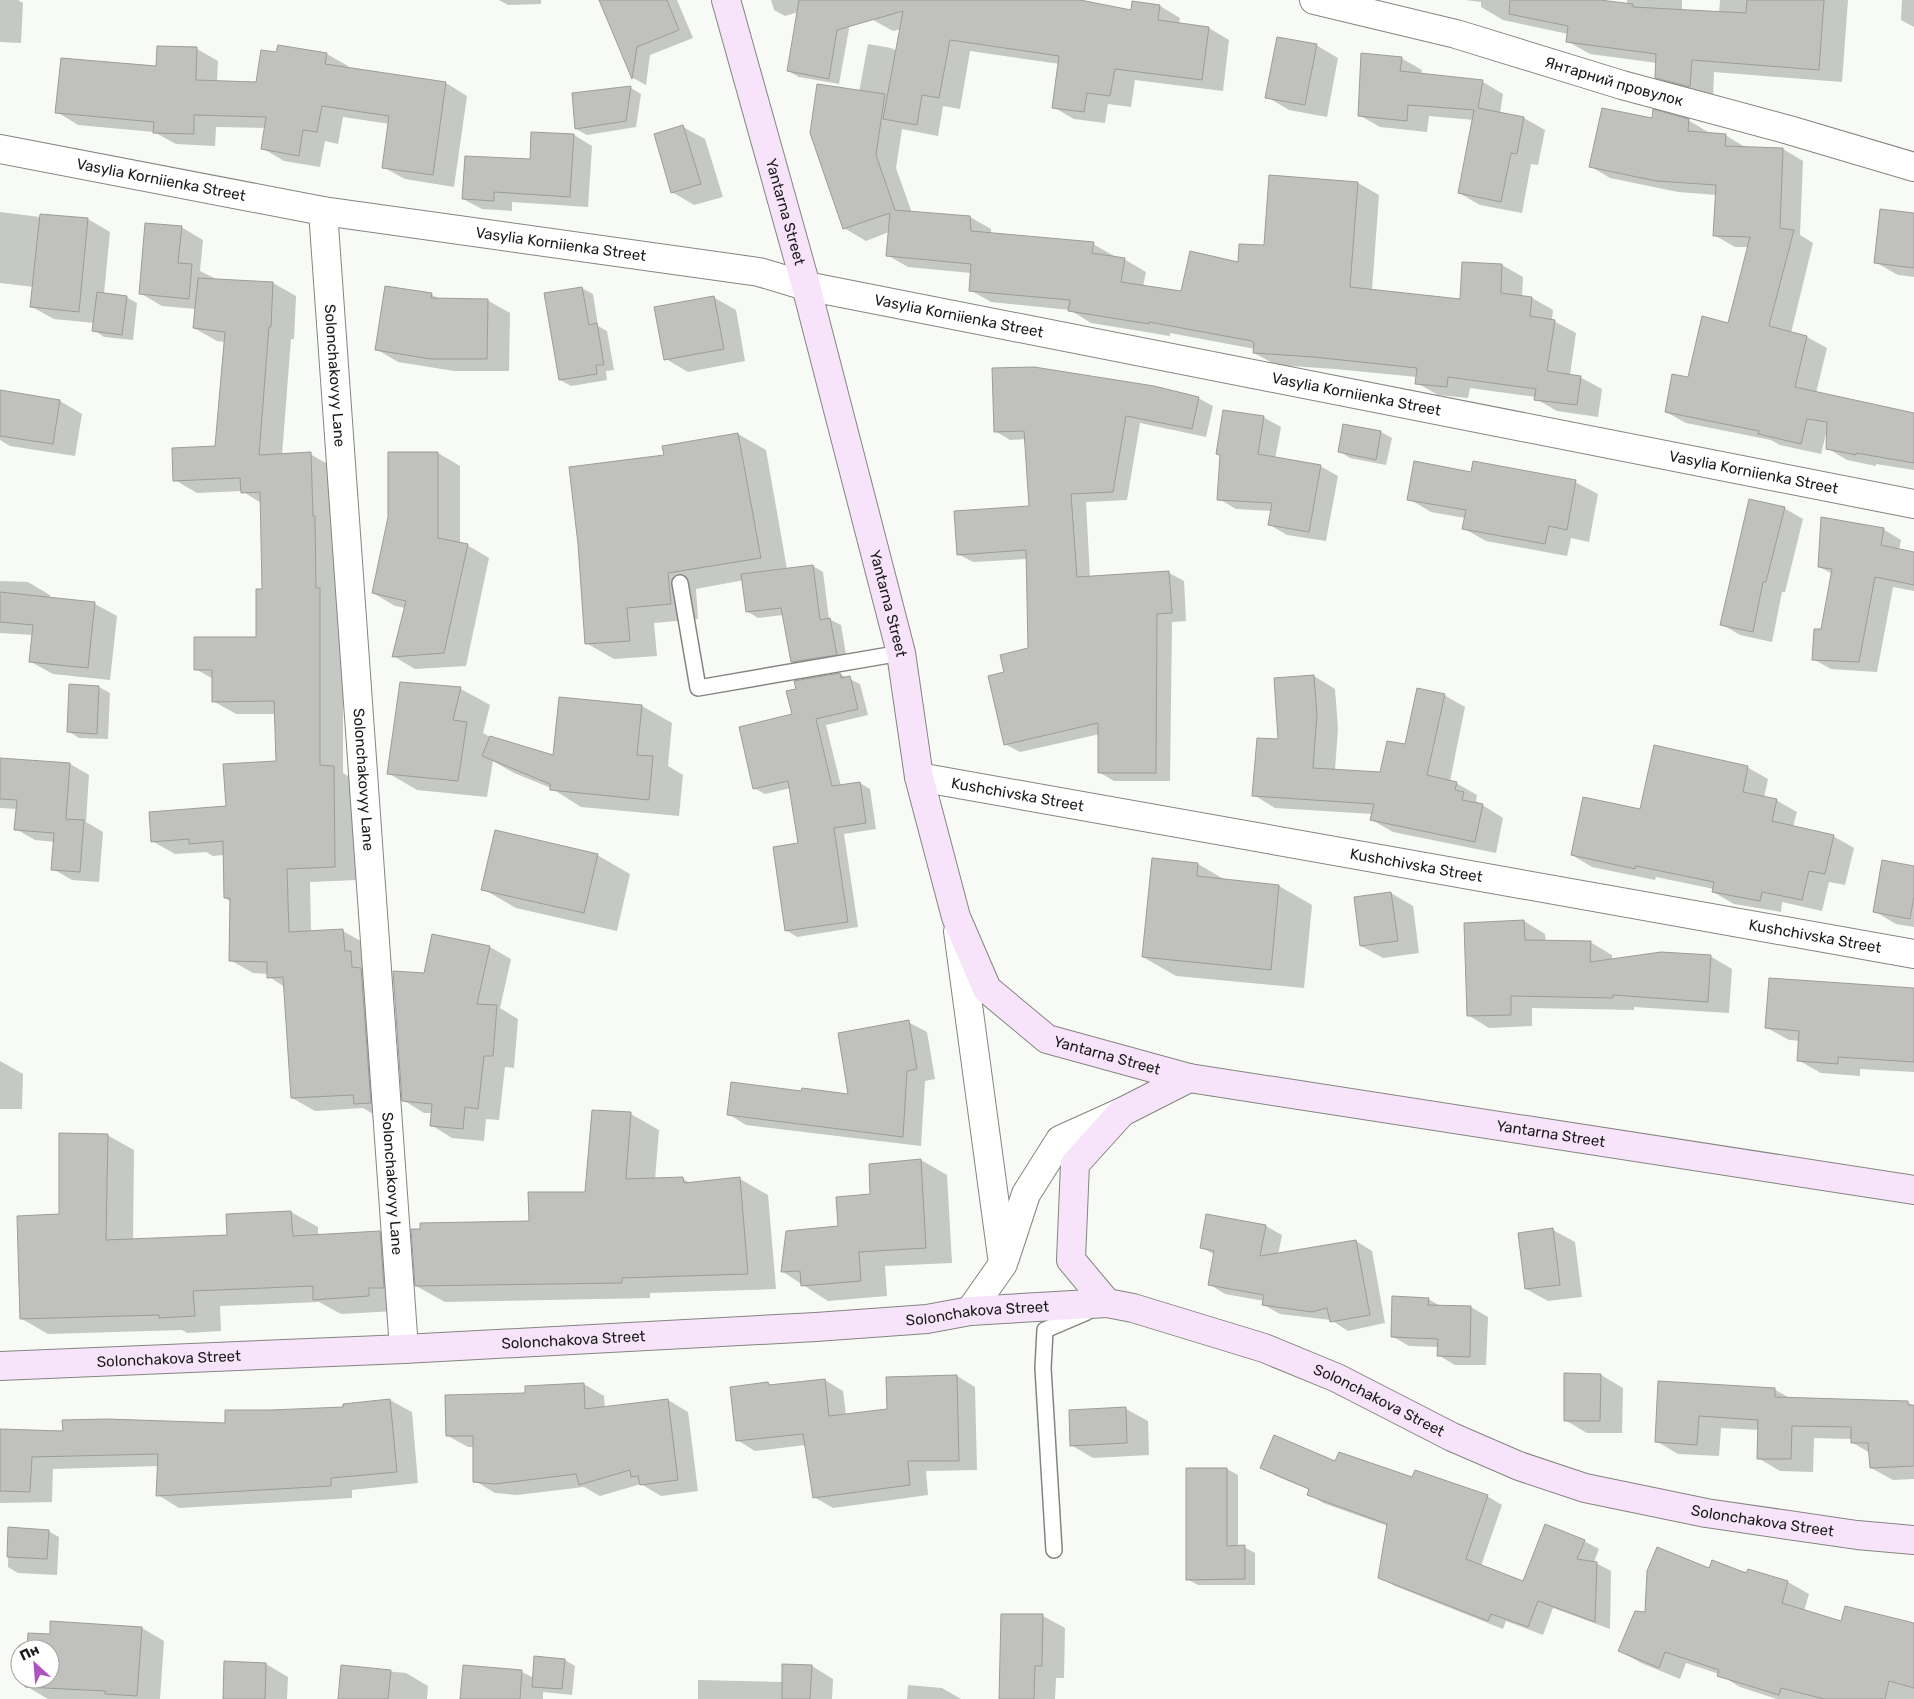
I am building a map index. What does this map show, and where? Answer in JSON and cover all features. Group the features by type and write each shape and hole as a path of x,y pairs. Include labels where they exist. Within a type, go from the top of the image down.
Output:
{"main road":[{"name":"Yantarna Street","path":"726,0 806,286 901,653 919,777 956,917 987,989 1046,1039 1189,1078 1914,1190"},
{"name":"Yantarna Street","path":"1107,1303 1071,1260 1075,1164 1122,1112 1189,1078"},
{"name":"Solonchakova Street","path":"0,1366 404,1350 920,1320 970,1311 1107,1303 1133,1308 1264,1348 1336,1378 1452,1437 1519,1466 1585,1488 1706,1513 1857,1536 1914,1540"}],"street":[{"name":"Янтарний провулок","path":"1314,0 1456,34 1622,85 1789,130 1914,167"},
{"name":"Vasylia Korniienka Street","path":"0,149 323,211 759,272 806,286 1914,504"},
{"name":"Solonchakovyy Lane","path":"323,211 404,1350"},
{"name":"Kushchivska Street","path":"919,777 1914,954"},
{"path":"956,917 1003,1264"},
{"path":"970,1311 1003,1264 1026,1194 1060,1140 1122,1112"}],"lane":[{"path":"680,583 698,688 901,653"},
{"path":"1054,1550 1043,1368 1045,1330 1107,1303"}],"building":[{"path":"599,0 667,0 679,30 637,47 632,79"},
{"path":"799,0 1080,0 1131,10 1132,1 1160,5 1158,20 1209,27 1202,80 1115,69 1110,96 1087,93 1084,112 1052,108 1059,56 950,40 939,98 922,95 917,125 883,119 903,11 837,30 829,79 787,71"},
{"path":"1510,0 1600,0 1633,4 1633,7 1746,13 1747,0 1824,0 1819,70 1692,60 1690,87 1655,78 1656,54 1566,42 1568,26 1509,14"},
{"path":"1277,37 1317,44 1305,105 1265,98"},
{"path":"278,45 327,53 325,64 446,82 433,175 382,168 389,116 322,106 317,132 303,130 299,156 261,149 266,117 194,115 194,134 153,133 154,122 55,113 61,58 156,66 157,46 197,47 196,80 256,82 261,50 276,52"},
{"path":"1361,53 1402,57 1400,71 1483,80 1478,108 1524,117 1517,154 1511,153 1501,202 1458,193 1474,110 1408,105 1407,121 1358,116"},
{"path":"817,84 885,94 876,155 895,210 970,216 971,231 1094,242 1092,253 1125,258 1121,282 1181,291 1190,251 1238,262 1239,244 1264,245 1269,175 1358,182 1350,287 1460,299 1462,262 1502,264 1501,293 1532,297 1530,316 1555,320 1547,371 1581,376 1577,405 1534,400 1536,389 1448,377 1447,387 1415,384 1417,368 1253,353 1254,344 1252,341 1149,322 1149,324 1068,311 1070,300 969,291 971,264 886,256 890,213 843,229 810,133"},
{"path":"631,86 626,121 575,129 572,93"},
{"path":"1602,108 1652,118 1653,109 1689,119 1688,131 1726,134 1725,146 1783,148 1780,228 1794,230 1769,326 1807,336 1795,387 1914,413 1914,463 1826,449 1827,422 1807,419 1801,444 1758,434 1759,431 1665,412 1672,374 1688,377 1702,316 1728,323 1750,237 1713,236 1716,185 1656,181 1589,167"},
{"path":"683,125 701,184 671,193 654,134"},
{"path":"531,132 574,134 570,197 494,192 494,201 462,199 465,156 530,159"},
{"path":"1880,209 1914,213 1914,268 1874,263"},
{"path":"40,214 88,218 79,312 30,307"},
{"path":"145,223 182,226 178,263 192,264 189,299 139,294"},
{"path":"198,278 273,282 271,327 269,327 259,455 311,452 313,516 315,516 316,588 320,588 320,765 334,766 335,867 287,869 289,932 343,929 345,951 351,951 352,967 361,968 371,1103 354,1104 353,1095 291,1098 283,977 267,978 267,962 229,961 230,898 224,898 223,841 189,844 189,839 151,842 149,812 226,806 223,764 276,761 274,701 212,702 212,670 194,670 194,637 256,637 256,589 262,589 260,492 241,493 240,478 173,481 172,448 215,446 225,332 193,328"},
{"path":"385,286 432,293 431,298 488,299 487,359 431,359 375,350"},
{"path":"582,287 589,325 597,323 604,365 596,365 597,374 559,380 544,293"},
{"path":"97,292 127,296 122,335 92,331"},
{"path":"714,296 724,349 664,360 654,307"},
{"path":"1034,367 1154,386 1199,397 1192,429 1126,416 1113,492 1071,494 1077,577 1169,571 1172,613 1157,614 1156,773 1098,773 1098,723 1004,745 988,676 1004,672 1000,655 1028,648 1026,550 957,555 954,511 1029,506 1024,431 994,432 992,368"},
{"path":"0,390 60,400 53,444 0,436"},
{"path":"1223,410 1264,416 1258,454 1321,465 1309,532 1268,525 1272,503 1217,500 1220,455 1216,454"},
{"path":"1343,424 1381,431 1376,460 1338,452"},
{"path":"738,433 761,558 668,573 671,604 627,608 630,641 585,644 578,544 569,467 664,455 662,446"},
{"path":"388,452 438,452 438,538 468,544 444,653 392,657 406,601 372,593 388,517"},
{"path":"1414,461 1471,472 1473,461 1576,480 1567,530 1549,526 1545,544 1462,529 1466,510 1407,500"},
{"path":"1749,499 1785,507 1766,582 1763,582 1753,632 1720,625"},
{"path":"1821,517 1884,528 1881,545 1914,552 1914,585 1875,577 1859,662 1812,660 1814,629 1821,629 1832,569 1818,567"},
{"path":"813,565 820,620 830,618 837,655 791,662 781,608 746,612 741,574"},
{"path":"0,592 95,602 88,668 29,662 33,625 0,622"},
{"path":"840,673 841,678 850,676 858,709 816,719 832,786 860,782 866,823 834,828 848,922 785,931 773,847 798,843 788,781 753,789 739,727 792,714 786,691 796,689 794,681"},
{"path":"1314,675 1317,716 1313,768 1380,772 1387,741 1405,744 1417,688 1445,694 1427,775 1457,782 1455,790 1464,792 1462,800 1483,804 1475,842 1370,820 1374,804 1252,796 1257,738 1278,739 1274,678"},
{"path":"400,682 461,687 453,720 467,722 458,781 387,774"},
{"path":"69,684 99,686 97,734 67,732"},
{"path":"559,697 642,705 637,755 653,756 649,800 550,790 550,784 482,756 490,736 553,755"},
{"path":"1654,745 1748,766 1743,792 1777,799 1772,821 1834,835 1825,874 1809,871 1802,900 1762,892 1760,901 1712,892 1714,882 1636,866 1635,869 1571,855 1583,797 1640,809"},
{"path":"0,758 70,763 66,819 84,820 80,872 51,870 54,833 14,830 17,800 0,799"},
{"path":"495,830 598,854 584,913 481,890"},
{"path":"1152,858 1198,863 1197,876 1279,885 1271,970 1142,957"},
{"path":"1882,860 1914,866 1914,896 1910,919 1873,912"},
{"path":"1391,892 1398,941 1360,946 1354,897"},
{"path":"1524,920 1525,940 1591,941 1590,962 1661,952 1711,955 1708,1002 1613,995 1613,998 1511,996 1511,1015 1467,1016 1464,923"},
{"path":"432,934 490,946 477,1004 497,1005 493,1056 484,1056 478,1109 465,1107 463,1129 430,1126 432,1104 402,1101 393,971 424,973"},
{"path":"1769,978 1914,988 1914,1062 1838,1057 1838,1064 1797,1061 1799,1031 1765,1028"},
{"path":"909,1020 917,1069 907,1071 903,1137 727,1115 731,1082 801,1091 802,1088 848,1094 838,1033"},
{"path":"592,1110 631,1112 626,1179 683,1177 684,1183 740,1177 748,1274 622,1278 622,1283 415,1286 411,1229 420,1229 420,1223 529,1221 528,1192 585,1192"},
{"path":"59,1133 108,1134 106,1240 227,1235 226,1214 291,1211 293,1236 380,1231 384,1288 369,1288 369,1296 313,1300 313,1286 193,1291 195,1316 159,1318 159,1315 20,1319 17,1216 59,1214"},
{"path":"921,1159 926,1248 859,1252 861,1281 801,1286 800,1271 781,1272 786,1231 838,1226 836,1197 870,1194 869,1164"},
{"path":"1206,1214 1266,1225 1260,1256 1356,1240 1370,1315 1330,1322 1327,1308 1312,1312 1262,1305 1264,1295 1208,1285 1214,1251 1200,1248"},
{"path":"1553,1228 1560,1285 1525,1289 1518,1233"},
{"path":"1392,1296 1429,1298 1428,1305 1471,1306 1470,1357 1437,1356 1438,1339 1391,1337"},
{"path":"1564,1373 1601,1374 1600,1421 1564,1421"},
{"path":"957,1375 959,1461 908,1461 910,1485 813,1498 803,1434 736,1441 730,1387 768,1382 769,1385 825,1379 829,1416 887,1409 886,1377"},
{"path":"1658,1381 1775,1388 1775,1397 1908,1401 1908,1405 1914,1405 1914,1466 1870,1468 1868,1443 1851,1443 1851,1427 1792,1426 1791,1459 1757,1459 1758,1420 1699,1416 1697,1445 1655,1442"},
{"path":"584,1383 585,1409 668,1399 678,1480 640,1485 638,1476 631,1477 630,1470 579,1485 576,1474 495,1484 473,1482 473,1436 446,1436 445,1395 525,1393 525,1386"},
{"path":"390,1399 397,1472 331,1478 331,1486 156,1496 158,1454 32,1457 30,1492 0,1491 0,1429 63,1431 62,1420 107,1419 225,1423 225,1410 343,1407 343,1404"},
{"path":"1126,1407 1127,1443 1070,1446 1069,1410"},
{"path":"1274,1435 1335,1461 1339,1452 1412,1477 1415,1470 1488,1495 1466,1559 1523,1581 1545,1524 1585,1540 1577,1559 1597,1562 1595,1622 1538,1601 1528,1627 1491,1614 1488,1621 1378,1578 1387,1524 1307,1495 1309,1489 1260,1468"},
{"path":"1186,1468 1227,1468 1227,1546 1245,1545 1245,1579 1186,1580"},
{"path":"8,1527 49,1530 47,1559 7,1557"},
{"path":"1657,1547 1709,1568 1712,1560 1746,1573 1748,1569 1788,1581 1782,1603 1841,1621 1845,1606 1914,1623 1914,1688 1889,1681 1885,1699 1824,1699 1781,1688 1779,1695 1717,1676 1719,1670 1665,1652 1659,1668 1618,1651 1635,1611 1645,1612 1647,1571"},
{"path":"1001,1614 1043,1614 1042,1666 1035,1666 1034,1699 999,1699"},
{"path":"50,1621 142,1627 137,1696 105,1694 105,1691 60,1689 60,1639 28,1639 28,1633 50,1634"},
{"path":"534,1656 565,1659 562,1689 532,1687"},
{"path":"224,1661 266,1663 265,1699 223,1699"},
{"path":"782,1664 812,1665 810,1699 782,1699"},
{"path":"341,1665 391,1670 388,1699 338,1699"},
{"path":"463,1665 522,1670 520,1699 460,1699"}]}
